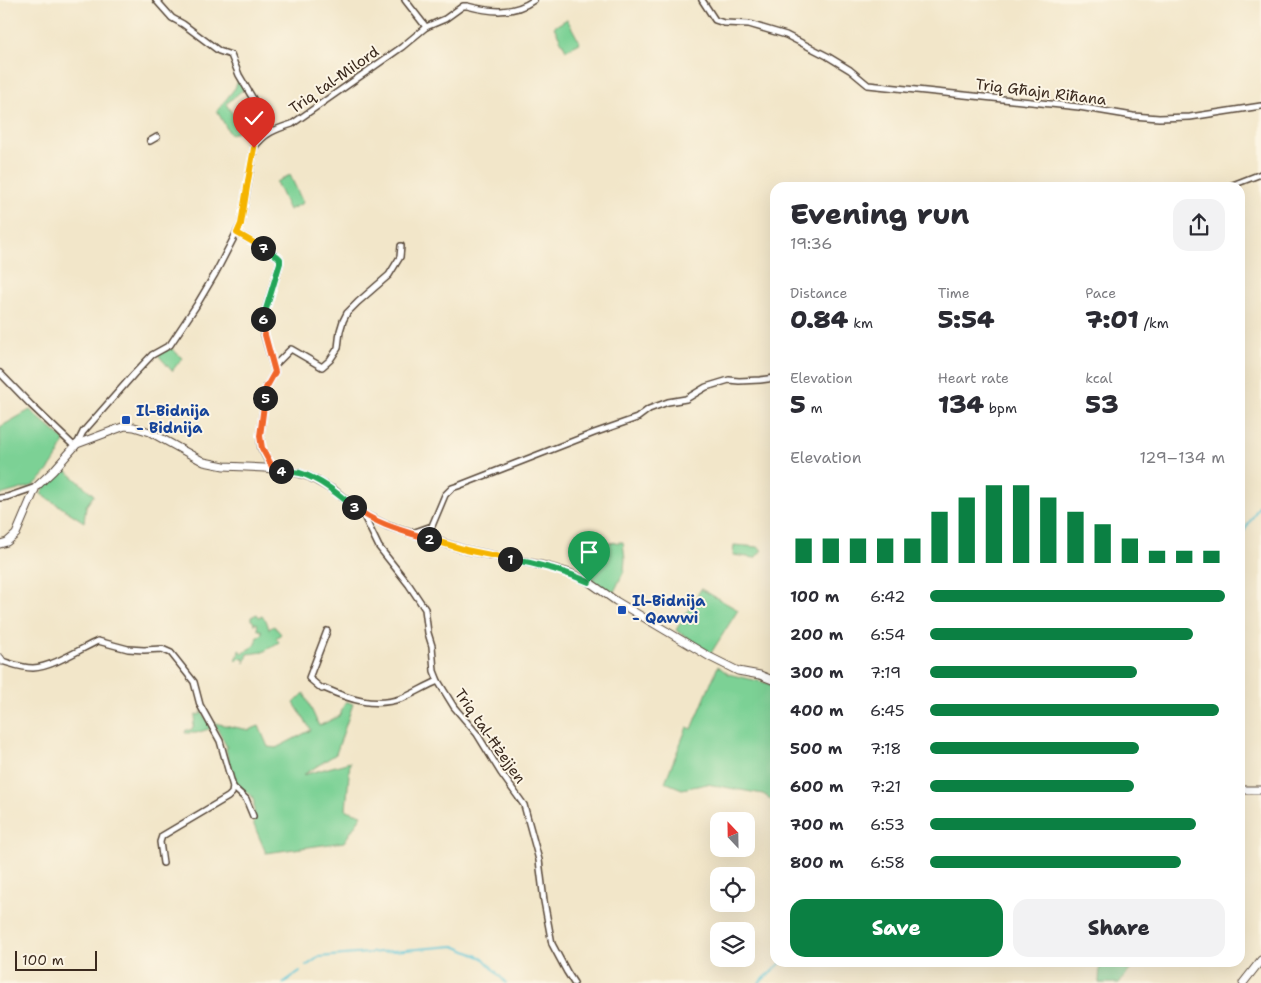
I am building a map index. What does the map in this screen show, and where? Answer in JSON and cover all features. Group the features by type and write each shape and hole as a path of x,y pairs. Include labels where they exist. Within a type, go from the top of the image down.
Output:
{"street":[{"path":"156,0 172,18 219,51 231,55 239,75 272,131"},
{"path":"405,0 426,27"},
{"name":"Triq tal-Milord","path":"76,446 83,432 134,374 152,355 170,345 196,306 241,224 254,148 259,140 272,131 292,124 402,47 426,27 444,19 464,6 492,12 519,8 534,0"},
{"name":"Triq Għajn Riħana","path":"702,0 715,20 724,23 749,24 786,36 827,56 850,70 868,85 1079,107 1133,116 1159,118 1190,117 1261,106"},
{"path":"150,142 156,137"},
{"path":"1240,182 1261,174"},
{"path":"237,233 280,259 262,324 275,372 266,388 260,436 262,448 274,470"},
{"path":"274,366 291,349 322,366 330,360 338,348 340,331 347,313 388,275 400,257 401,246"},
{"path":"0,373 31,405 76,446"},
{"path":"406,532 415,532 432,526 445,495 452,488 637,418 649,409 668,402 686,399 706,387 729,380 770,379"},
{"path":"0,498 36,487 53,472 76,446 125,426 134,427 150,432 204,462 224,466 298,473 310,477 335,492 363,514 388,526 466,550 546,566 570,573 589,582 616,601 710,657 738,671 770,679"},
{"path":"0,544 7,542 16,534 36,487"},
{"name":"Triq tal-Ħżejjen","path":"363,514 379,547 425,609 428,633 432,646 434,671 438,680 454,707 477,734 524,806 539,860 552,944 574,983"},
{"path":"328,631 309,678 322,689 324,688 360,701 382,702 405,697 438,680"},
{"path":"1,660 15,665 35,668 68,656 98,641 128,649 162,649 171,653 194,682 200,705 220,741 233,787 232,793 228,797 162,836 160,842 163,863"},
{"path":"233,787 246,799 253,816"},
{"path":"1245,790 1261,790"},
{"path":"1243,983 1261,960"}],"green space":[{"path":"567,19 580,43 566,50 554,27"},
{"path":"239,79 245,88 226,104 238,122 244,119 247,130 230,134 217,111 235,88"},
{"path":"290,175 303,203 289,210 276,182"},
{"path":"170,347 182,358 172,371 158,355"},
{"path":"30,410 64,440 62,446 51,466 37,483 0,495 0,427"},
{"path":"62,467 94,495 86,506 84,522 41,494"},
{"path":"623,542 624,571 613,594 591,580 599,563 603,543"},
{"path":"734,545 758,547 762,550 755,558 733,555"},
{"path":"701,589 738,610 711,653 676,630"},
{"path":"257,614 266,620 269,629 274,626 281,634 276,638 279,642 263,652 248,654 245,663 244,659 241,658 237,661 239,650 243,653 246,651 256,644 256,638 261,635 262,632 258,630 257,623 254,624 251,620 251,617"},
{"path":"718,666 728,674 770,684 770,799 763,794 707,784 682,789 665,782 687,727 692,729"},
{"path":"304,693 319,726 339,716 346,701 353,704 336,754 303,775 350,762 346,810 362,815 344,842 266,853 254,825 254,802 252,796 233,782 227,747 214,723 249,730 259,726 268,747 276,748 311,730 294,703"},
{"path":"201,711 212,728 196,733 185,733 186,730 191,730 196,714 200,715"},
{"path":"1100,967 1133,967 1119,983 1099,983"}],"waterway":[{"path":"1245,530 1261,503"},
{"path":"306,966 319,957 454,946 483,958 506,983"},
{"path":"759,983 777,967"},
{"path":"283,983 300,971"}],"place":[{"name":"Il-Bidnija - Bidnija","path":"126,420"},
{"name":"Il-Bidnija - Qawwi","path":"622,610"}],"route":[{"path":"254,148 241,224 237,233 280,259 262,324 275,372 266,388 260,436 262,448 274,470 298,473 310,477 335,492 363,514 388,526 466,550 546,566 570,573 589,582"}]}
